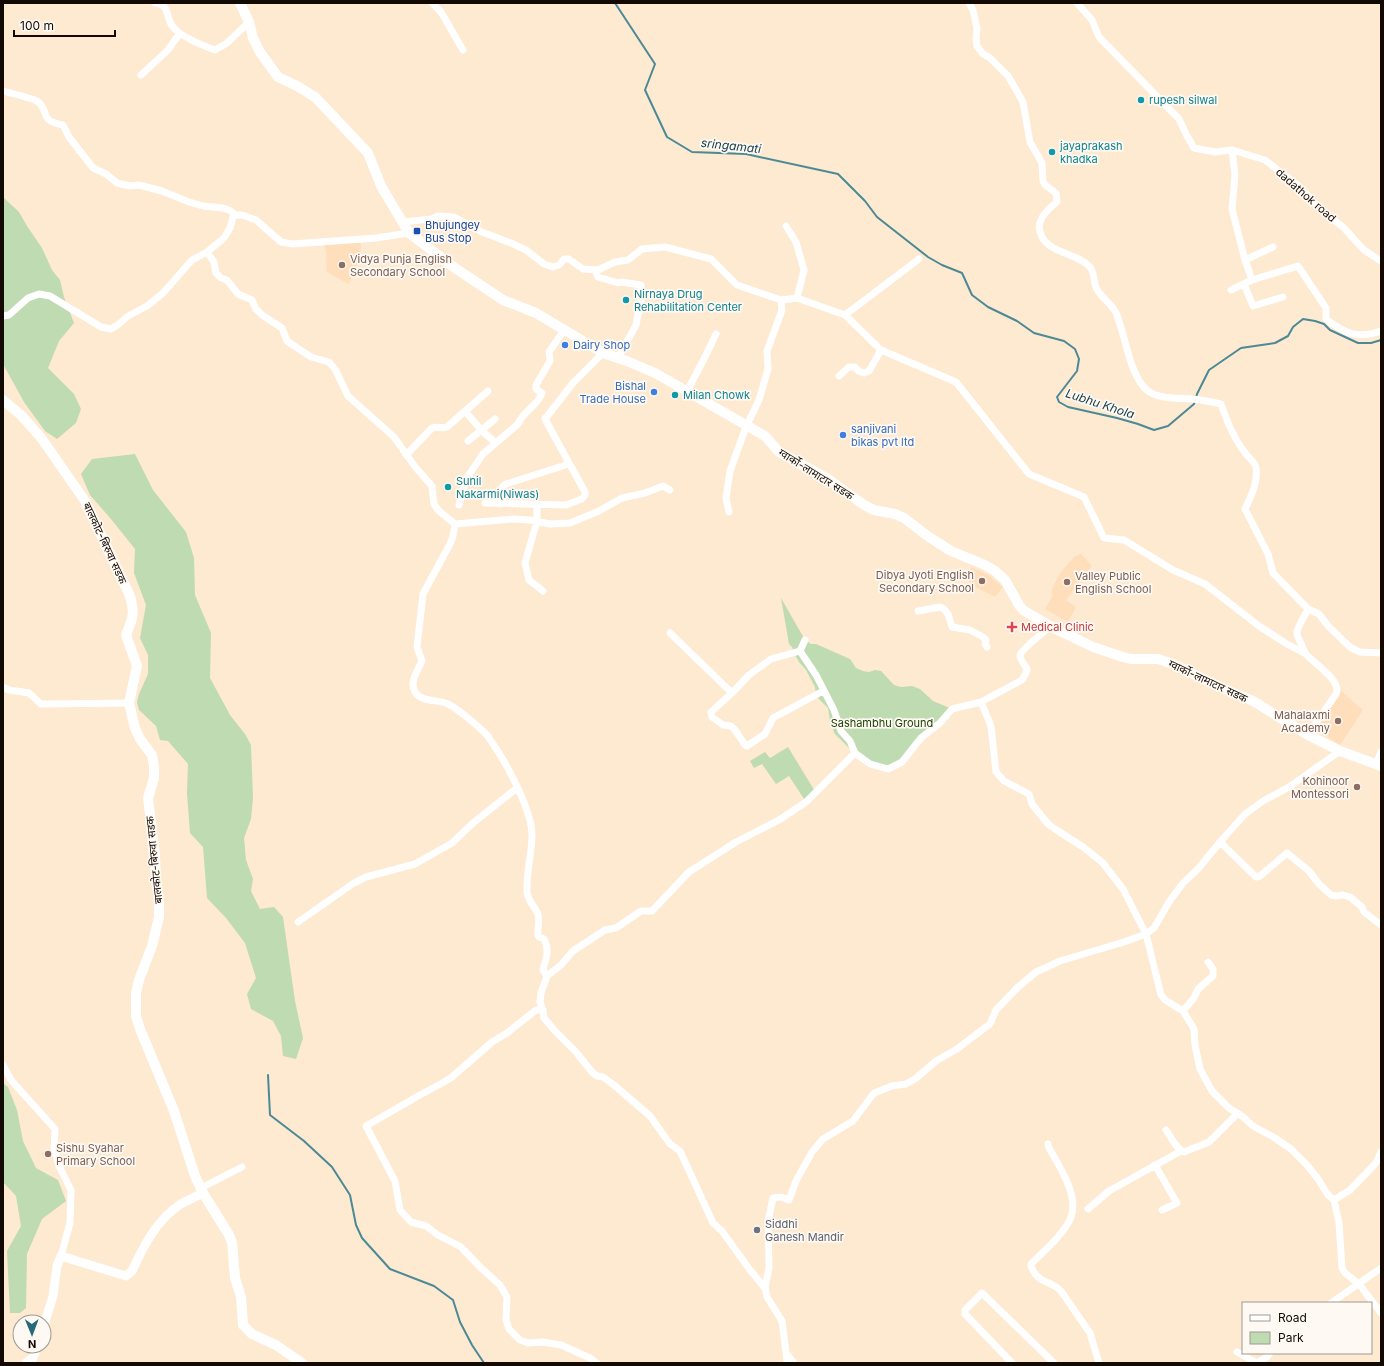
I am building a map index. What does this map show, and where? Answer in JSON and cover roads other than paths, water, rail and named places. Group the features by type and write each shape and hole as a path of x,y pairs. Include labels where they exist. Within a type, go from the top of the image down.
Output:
{"main road":[{"name":"ग्वार्को-लामाटार सडक","path":"240,3 260,52 278,77 315,97 368,153 381,186 409,233 455,268 503,300 536,313 603,353 655,373 746,427 765,436 779,452 828,479 864,505 874,510 895,514 904,518 951,551 985,565 995,571 1005,580 1019,606 1050,626 1093,647 1122,657 1131,659 1158,659 1173,664 1253,701 1308,735 1340,751 1378,765"},
{"name":"बालकोट-बिरुवा सडक","path":"3,400 22,416 42,439 85,501 130,596 134,610 126,635 138,666 129,703 135,728 140,739 152,755 154,766 154,778 148,798 159,899 158,917 152,946 139,980 136,993 136,1016 174,1111 202,1191 232,1242 235,1278 241,1297 243,1325 252,1334 276,1345 302,1363"}],"street":[{"path":"155,3 163,5 166,8 171,25 180,33 215,50 227,43 249,22"},
{"path":"432,3 441,12 463,50"},
{"path":"969,3 973,10 977,46 982,53 990,58 1008,76 1023,102 1030,142 1042,163 1043,181 1045,185 1056,193 1057,202 1050,207 1038,226 1043,240 1083,261 1091,268 1096,288 1115,311 1122,328 1132,367 1140,383 1151,393 1170,398 1201,400 1221,404 1228,424 1235,437 1242,449 1256,466 1257,478 1254,491 1245,509 1268,554 1273,573 1308,609 1319,614 1334,632 1351,648 1360,652 1381,653"},
{"name":"dadathok road","path":"1077,3 1092,20 1100,36 1179,119 1194,148 1215,152 1232,150 1265,160 1300,187 1321,210 1343,227 1364,250 1381,261"},
{"path":"141,76 168,50 180,33"},
{"path":"3,91 37,101 48,120 53,124 63,126 69,137 93,168 106,174 117,183 130,186 139,185 162,191 203,206 229,210 236,215 242,215 256,220 281,242 293,244 376,238 409,233"},
{"path":"1232,150 1235,175 1232,209 1245,260 1252,280"},
{"path":"3,316 9,316 28,298 38,294 50,296 101,327 111,329 128,316 147,306 162,293 192,260 207,252 224,238 230,228 233,217 236,215"},
{"path":"402,222 432,219 438,216 454,217 482,232 526,250 544,264 553,267 564,260 569,259 582,268 598,270 615,262 628,260 642,249 665,247 712,259 737,285 781,300 796,298 845,315 881,350 956,382 1029,474 1084,497 1104,538 1124,540 1173,570 1204,584 1259,626 1306,654 1333,681 1337,691 1308,735"},
{"path":"786,226 796,242 804,270 796,298"},
{"path":"1245,260 1273,247"},
{"path":"207,252 214,262 216,273 221,278 228,280 238,294 252,300 256,309 262,315 282,328 288,341 311,357 329,362 335,368 348,396 394,437 406,455 432,486 434,504 438,510 454,524 508,519 537,521 550,524 570,523 599,511 622,498 645,493 663,486 670,490"},
{"path":"845,315 920,258"},
{"path":"1230,290 1252,280 1298,266 1326,308 1326,319 1339,330 1360,336 1381,331"},
{"path":"595,270 598,277 618,283 621,282 641,285 641,307 636,325 618,358"},
{"path":"1244,284 1253,306 1283,297"},
{"path":"729,512 726,498 733,460 759,400 768,369 767,350 782,310 781,300"},
{"path":"459,505 466,480 483,454 518,424 520,418 536,404 542,393 536,389 536,385 550,361 549,352 564,330"},
{"path":"686,391 716,334"},
{"path":"839,376 849,367 856,367 858,371 864,373 869,371 881,350"},
{"path":"485,503 566,505 582,499 585,492 544,419 573,383 603,353"},
{"path":"406,455 432,428 447,427 488,391"},
{"path":"464,411 482,431 496,443"},
{"path":"468,441 495,419"},
{"path":"501,504 500,490 501,487 506,484 569,464"},
{"path":"537,504 537,521 525,563 530,580 543,591"},
{"path":"454,524 453,536 450,544 423,594 417,647 422,661 414,676 414,688 415,692 420,698 449,704 486,734 503,758 517,788 530,819 532,834 527,895 538,913 538,935 544,939 548,947 548,953 543,970 548,976"},
{"path":"918,611 940,607 943,608 948,614 952,627 970,630 983,637 986,640 985,644 987,647"},
{"path":"1306,654 1298,637 1298,631 1308,609"},
{"path":"800,651 816,675 834,710 841,731 850,741 854,753 870,764 888,769 902,762 921,738 940,724 952,709 980,702 1022,680 1027,669 1021,659 1020,655 1022,651 1046,632 1050,626"},
{"path":"670,633 732,694"},
{"path":"805,640 800,651 772,659 749,674 732,694 712,712 712,717 723,724 731,726 747,746 765,734 772,718 823,691"},
{"path":"3,687 9,690 29,693 41,704 129,703"},
{"path":"980,702 991,726 996,772 1004,781 1029,794 1032,804 1048,824 1083,847 1102,862 1123,889 1146,934 1161,995 1165,1000 1183,1011 1194,1029 1195,1046 1200,1069 1210,1087 1223,1103 1242,1116 1253,1126 1291,1149 1307,1164 1328,1195 1334,1200 1339,1223 1342,1268 1344,1273 1358,1284 1381,1313"},
{"path":"786,1363 782,1321 767,1297 765,1288 768,1268 768,1221 773,1198 782,1197 789,1200 796,1181 812,1152 823,1139 852,1121 874,1093 892,1086 906,1084 915,1079 936,1061 957,1049 990,1024 996,1010 1018,987 1036,972 1060,961 1146,934 1154,928 1169,902 1183,884 1198,869 1245,814 1263,801 1289,787 1340,751"},
{"path":"1378,765 1381,752"},
{"path":"765,1288 722,1231 713,1223 680,1151 670,1144 650,1116 614,1085 592,1072 576,1052 555,1031 544,1018 540,1002 541,993 548,976 561,965 573,951 605,930 616,928 642,911 652,911 689,872 736,842 779,820 806,802 854,753"},
{"path":"298,922 354,883 366,877 414,864 452,843 473,823 517,788"},
{"path":"1220,842 1256,877 1260,876 1287,852 1309,871 1319,884 1331,895 1343,895 1350,897 1362,907 1364,912 1381,925"},
{"path":"1183,1011 1194,998 1198,989 1213,976 1212,969 1208,962"},
{"path":"543,1010 536,1010 507,1033 492,1042 452,1077 366,1126 396,1181 400,1210 411,1222 426,1226 438,1235 461,1247 500,1285 507,1296 506,1320 509,1330 520,1340 528,1343 542,1342 561,1346 590,1358 597,1363"},
{"path":"3,1064 11,1080 55,1129 54,1149 59,1166 71,1190 70,1223 57,1266 53,1296 47,1314"},
{"path":"1088,1209 1109,1191 1155,1165 1181,1151 1184,1152 1209,1142 1237,1114"},
{"path":"1166,1130 1181,1151"},
{"path":"1048,1144 1072,1194 1072,1212 1070,1218 1055,1240 1031,1264 1031,1266 1039,1279 1057,1286 1061,1291 1090,1333 1099,1363"},
{"path":"1334,1200 1350,1190 1376,1163 1381,1152"},
{"path":"1155,1165 1177,1203 1162,1210"},
{"path":"61,1256 126,1276 132,1272 156,1227 165,1217 180,1205 242,1167"},
{"path":"1332,1302 1381,1268"},
{"path":"1012,1363 965,1314 965,1310 982,1292 1054,1363"},
{"path":"786,1352 794,1363"},
{"path":"1237,1352 1257,1363 1269,1354"},
{"path":"26,1363 33,1358 34,1354"}],"waterway":[{"name":"Lubhu Khola","path":"615,3 655,64 645,90 667,137 692,152 746,154 838,174 865,201 877,217 928,257 942,265 962,273 972,295 988,307 1017,321 1034,333 1064,341 1075,349 1079,359 1077,371 1057,397 1059,402 1068,407 1117,418 1154,430 1168,426 1194,404 1197,394 1209,370 1241,348 1275,343 1288,336 1293,327 1303,319 1324,324 1330,330 1358,343 1371,343 1381,340"},
{"path":"268,1075 270,1115 304,1141 332,1167 350,1195 356,1225 362,1238 390,1269 434,1286 453,1300 460,1322 472,1345 484,1363"}],"place":[{"name":"rupesh silwal","path":"1141,100"},
{"name":"jayaprakash khadka","path":"1052,152"},
{"name":"Bhujungey Bus Stop","path":"417,231"},
{"name":"Vidya Punja English Secondary School","path":"342,265"},
{"name":"Nirnaya Drug Rehabilitation Center","path":"626,300"},
{"name":"Dairy Shop","path":"565,345"},
{"name":"Bishal Trade House","path":"654,392"},
{"name":"Milan Chowk","path":"675,395"},
{"name":"sanjivani bikas pvt ltd","path":"843,435"},
{"name":"Sunil Nakarmi(Niwas)","path":"448,487"},
{"name":"Dibya Jyoti English Secondary School","path":"982,581"},
{"name":"Valley Public English School","path":"1067,582"},
{"name":"Medical Clinic","path":"1012,627"},
{"name":"Mahalaxmi Academy","path":"1338,721"},
{"name":"Kohinoor Montessori","path":"1357,787"},
{"name":"Sishu Syahar Primary School","path":"48,1154"},
{"name":"Siddhi Ganesh Mandir","path":"757,1230"}],"water label":[{"name":"sringamati","path":"731,146"}],"park label":[{"name":"Sashambhu Ground","path":"882,723"}]}
